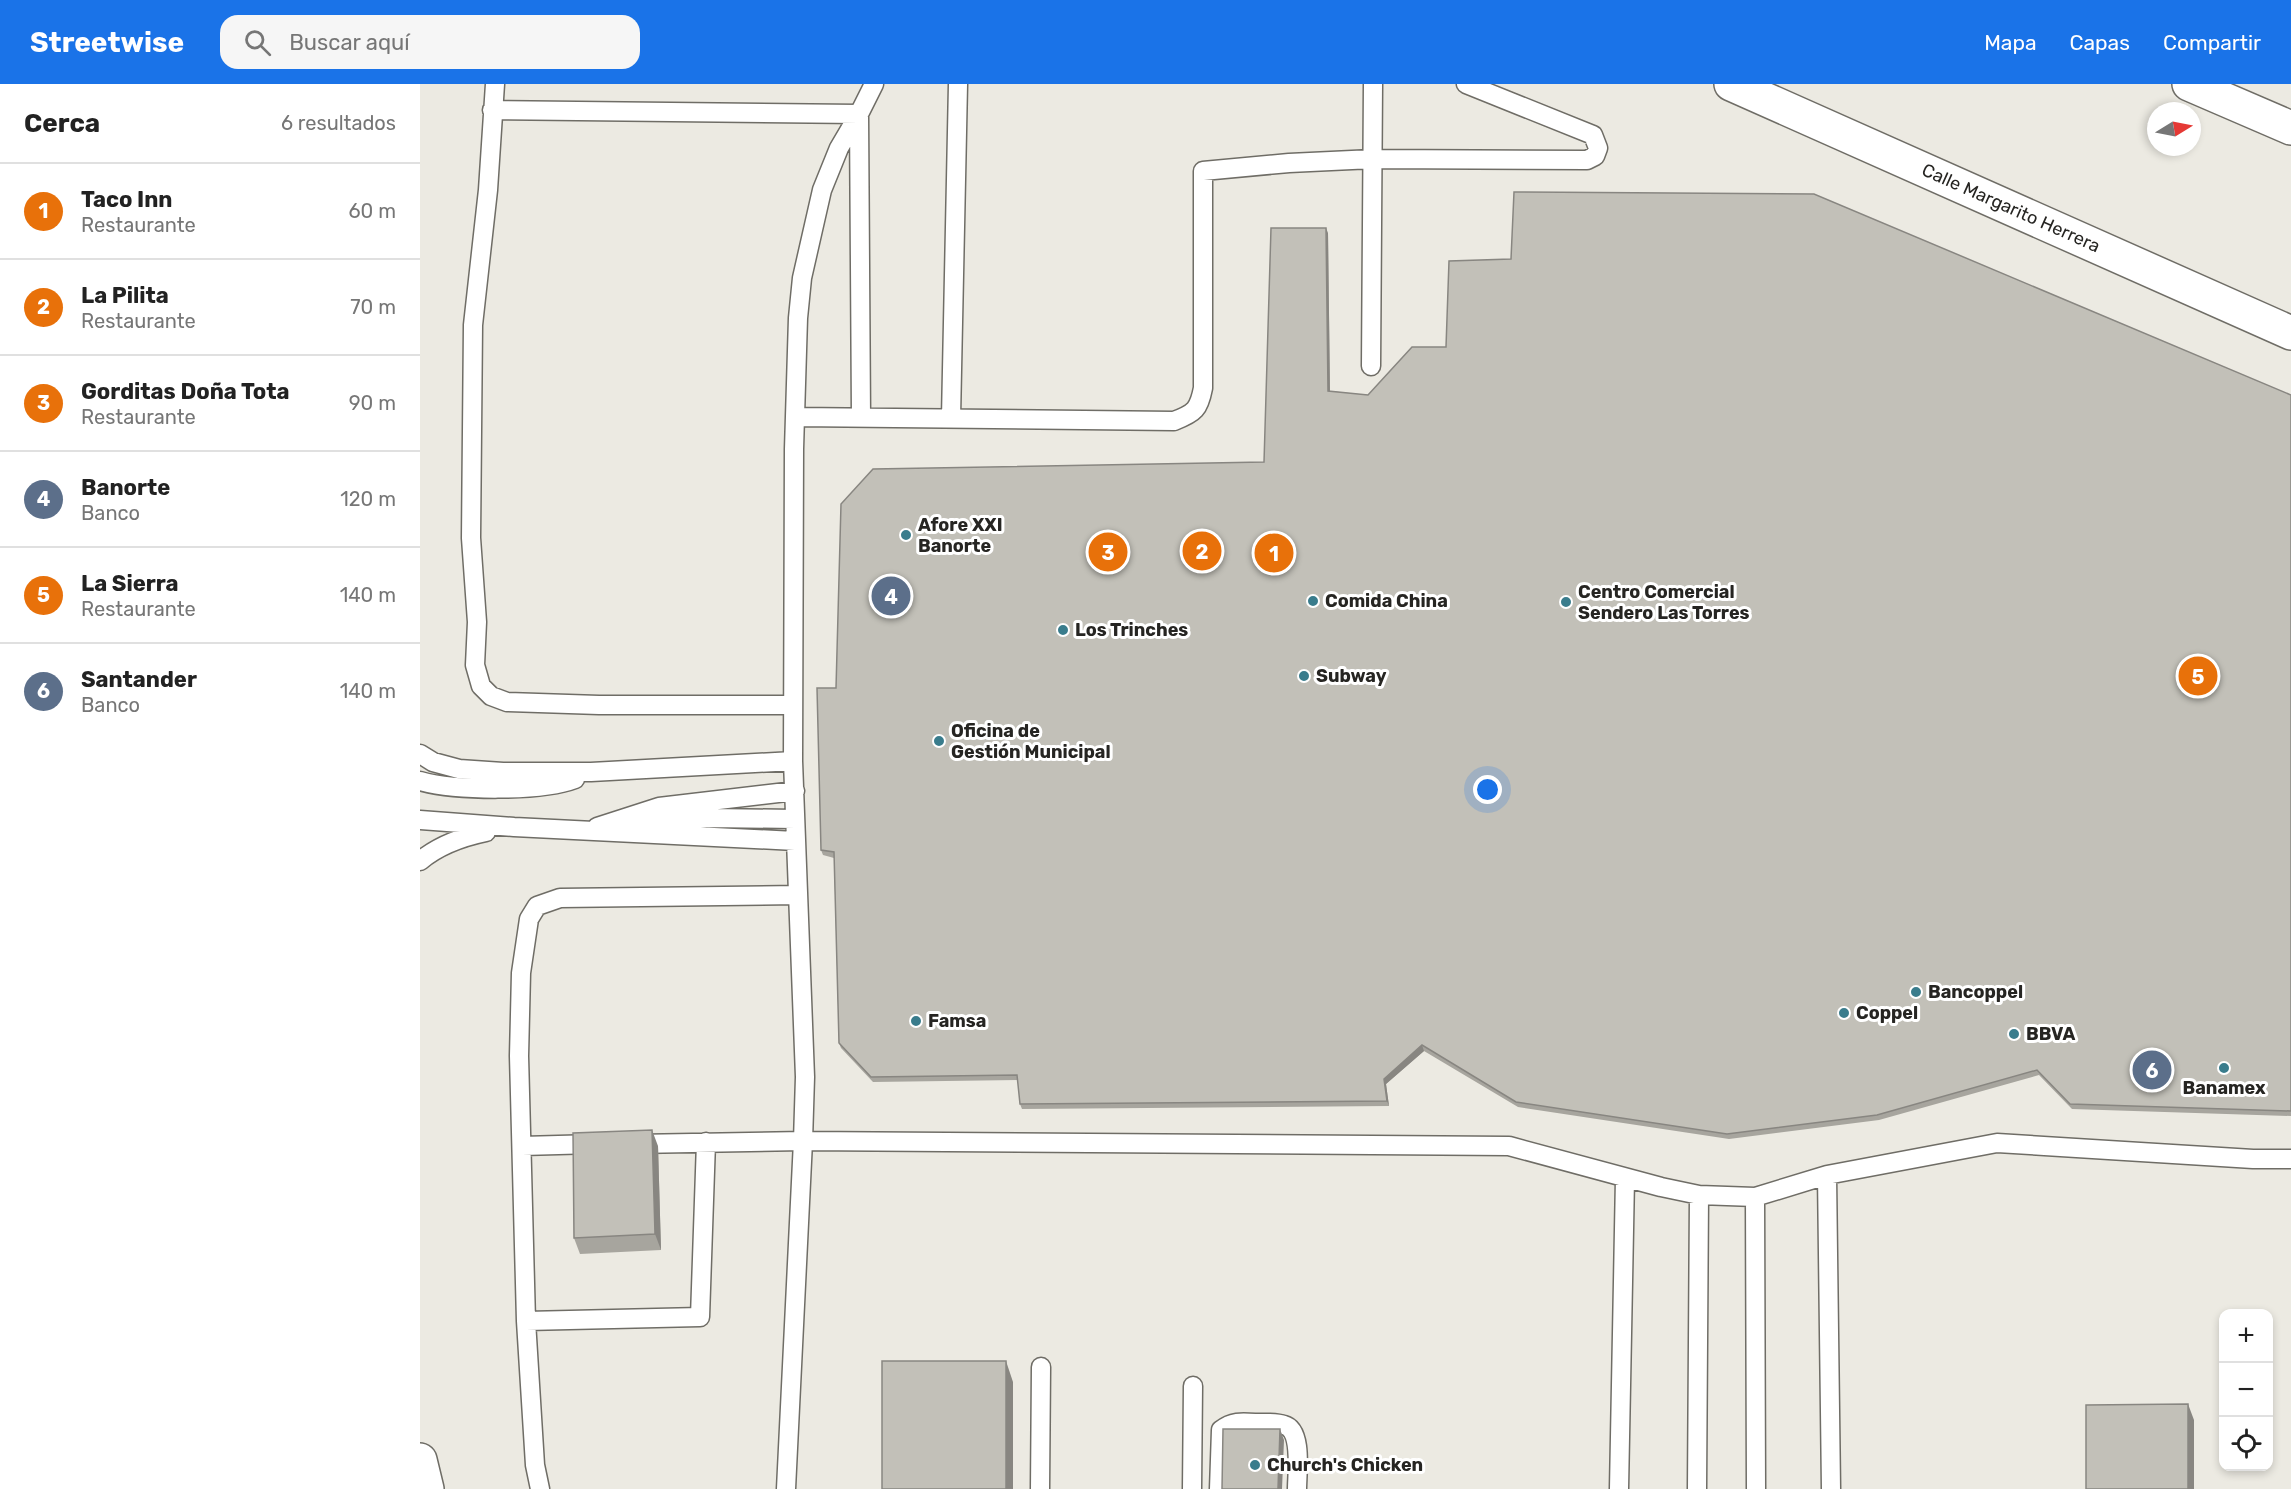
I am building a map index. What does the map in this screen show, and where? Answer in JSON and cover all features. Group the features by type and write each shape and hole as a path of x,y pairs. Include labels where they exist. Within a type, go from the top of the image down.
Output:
{"street":[{"name":"Calle Margarito Herrera","path":"1731,84 2291,333"},
{"path":"2189,84 2291,128"},
{"path":"420,1460 428,1489"}],"lane":[{"path":"495,84 488,190 473,325 471,538 477,622 476,665 481,686 491,696 507,702 598,705 793,705"},
{"path":"786,1489 805,1077 793,761 794,449 797,417 798,318 804,268 822,190 839,148 860,114 874,84"},
{"path":"951,418 958,84"},
{"path":"1371,366 1373,84"},
{"path":"797,417 1174,421 1188,416 1200,406 1203,388 1203,171 1289,163 1373,159 1587,160 1595,156 1598,148 1593,135 1466,84"},
{"path":"492,110 860,114"},
{"path":"860,114 861,417"},
{"path":"420,754 433,762 459,769 591,772 793,761"},
{"path":"420,781 468,788 537,787 562,784 591,772"},
{"path":"590,830 659,807 795,791"},
{"path":"590,830 673,820 795,819"},
{"path":"420,820 795,841"},
{"path":"420,861 463,836 514,827"},
{"path":"540,1489 535,1465 526,1321 519,1056 521,972 529,919 537,906 560,898 798,895"},
{"path":"522,1146 803,1141 1509,1146 1625,1178 1699,1195 1755,1197 1827,1175 1997,1143 2253,1159 2291,1159"},
{"path":"526,1321 700,1317 706,1142"},
{"path":"1827,1175 1832,1489"},
{"path":"1619,1489 1625,1178"},
{"path":"1697,1489 1699,1195"},
{"path":"1755,1197 1756,1489"},
{"path":"1040,1489 1041,1367"},
{"path":"1192,1489 1193,1386"},
{"path":"1219,1489 1221,1430 1228,1424 1240,1422 1285,1425 1294,1431 1297,1442 1298,1489"}],"building":[{"name":"Centro Comercial Sendero Las Torres","path":"1514,192 1814,194 2291,395 2291,1111 2070,1104 2037,1070 1877,1115 1727,1134 1516,1102 1422,1045 1384,1079 1387,1101 1020,1104 1017,1075 871,1077 839,1043 834,852 821,850 817,688 836,688 841,504 873,469 1264,462 1271,228 1326,228 1328,391 1368,395 1412,347 1446,347 1449,261 1511,259"},
{"path":"652,1130 655,1234 574,1238 573,1133"},
{"path":"882,1361 1006,1361 1006,1489 882,1489"},
{"path":"2188,1404 2188,1489 2086,1489 2086,1405"},
{"name":"Church's Chicken","path":"1223,1429 1280,1429 1278,1489 1222,1489"}],"place":[{"name":"Afore XXI Banorte","path":"906,535"},
{"name":"La Pilita","path":"1202,551"},
{"name":"Gorditas Doña Tota","path":"1108,552"},
{"name":"Taco Inn","path":"1274,553"},
{"name":"Banorte","path":"891,596"},
{"name":"Comida China","path":"1313,601"},
{"name":"Centro Comercial Sendero Las Torres","path":"1566,602"},
{"name":"Los Trinches","path":"1063,630"},
{"name":"Subway","path":"1304,676"},
{"name":"La Sierra","path":"2198,676"},
{"name":"Oficina de Gestión Municipal","path":"939,741"},
{"name":"Bancoppel","path":"1916,992"},
{"name":"Coppel","path":"1844,1013"},
{"name":"Famsa","path":"916,1021"},
{"name":"BBVA","path":"2014,1034"},
{"name":"Banamex","path":"2224,1068"},
{"name":"Santander","path":"2152,1070"},
{"name":"Church's Chicken","path":"1255,1465"}]}
